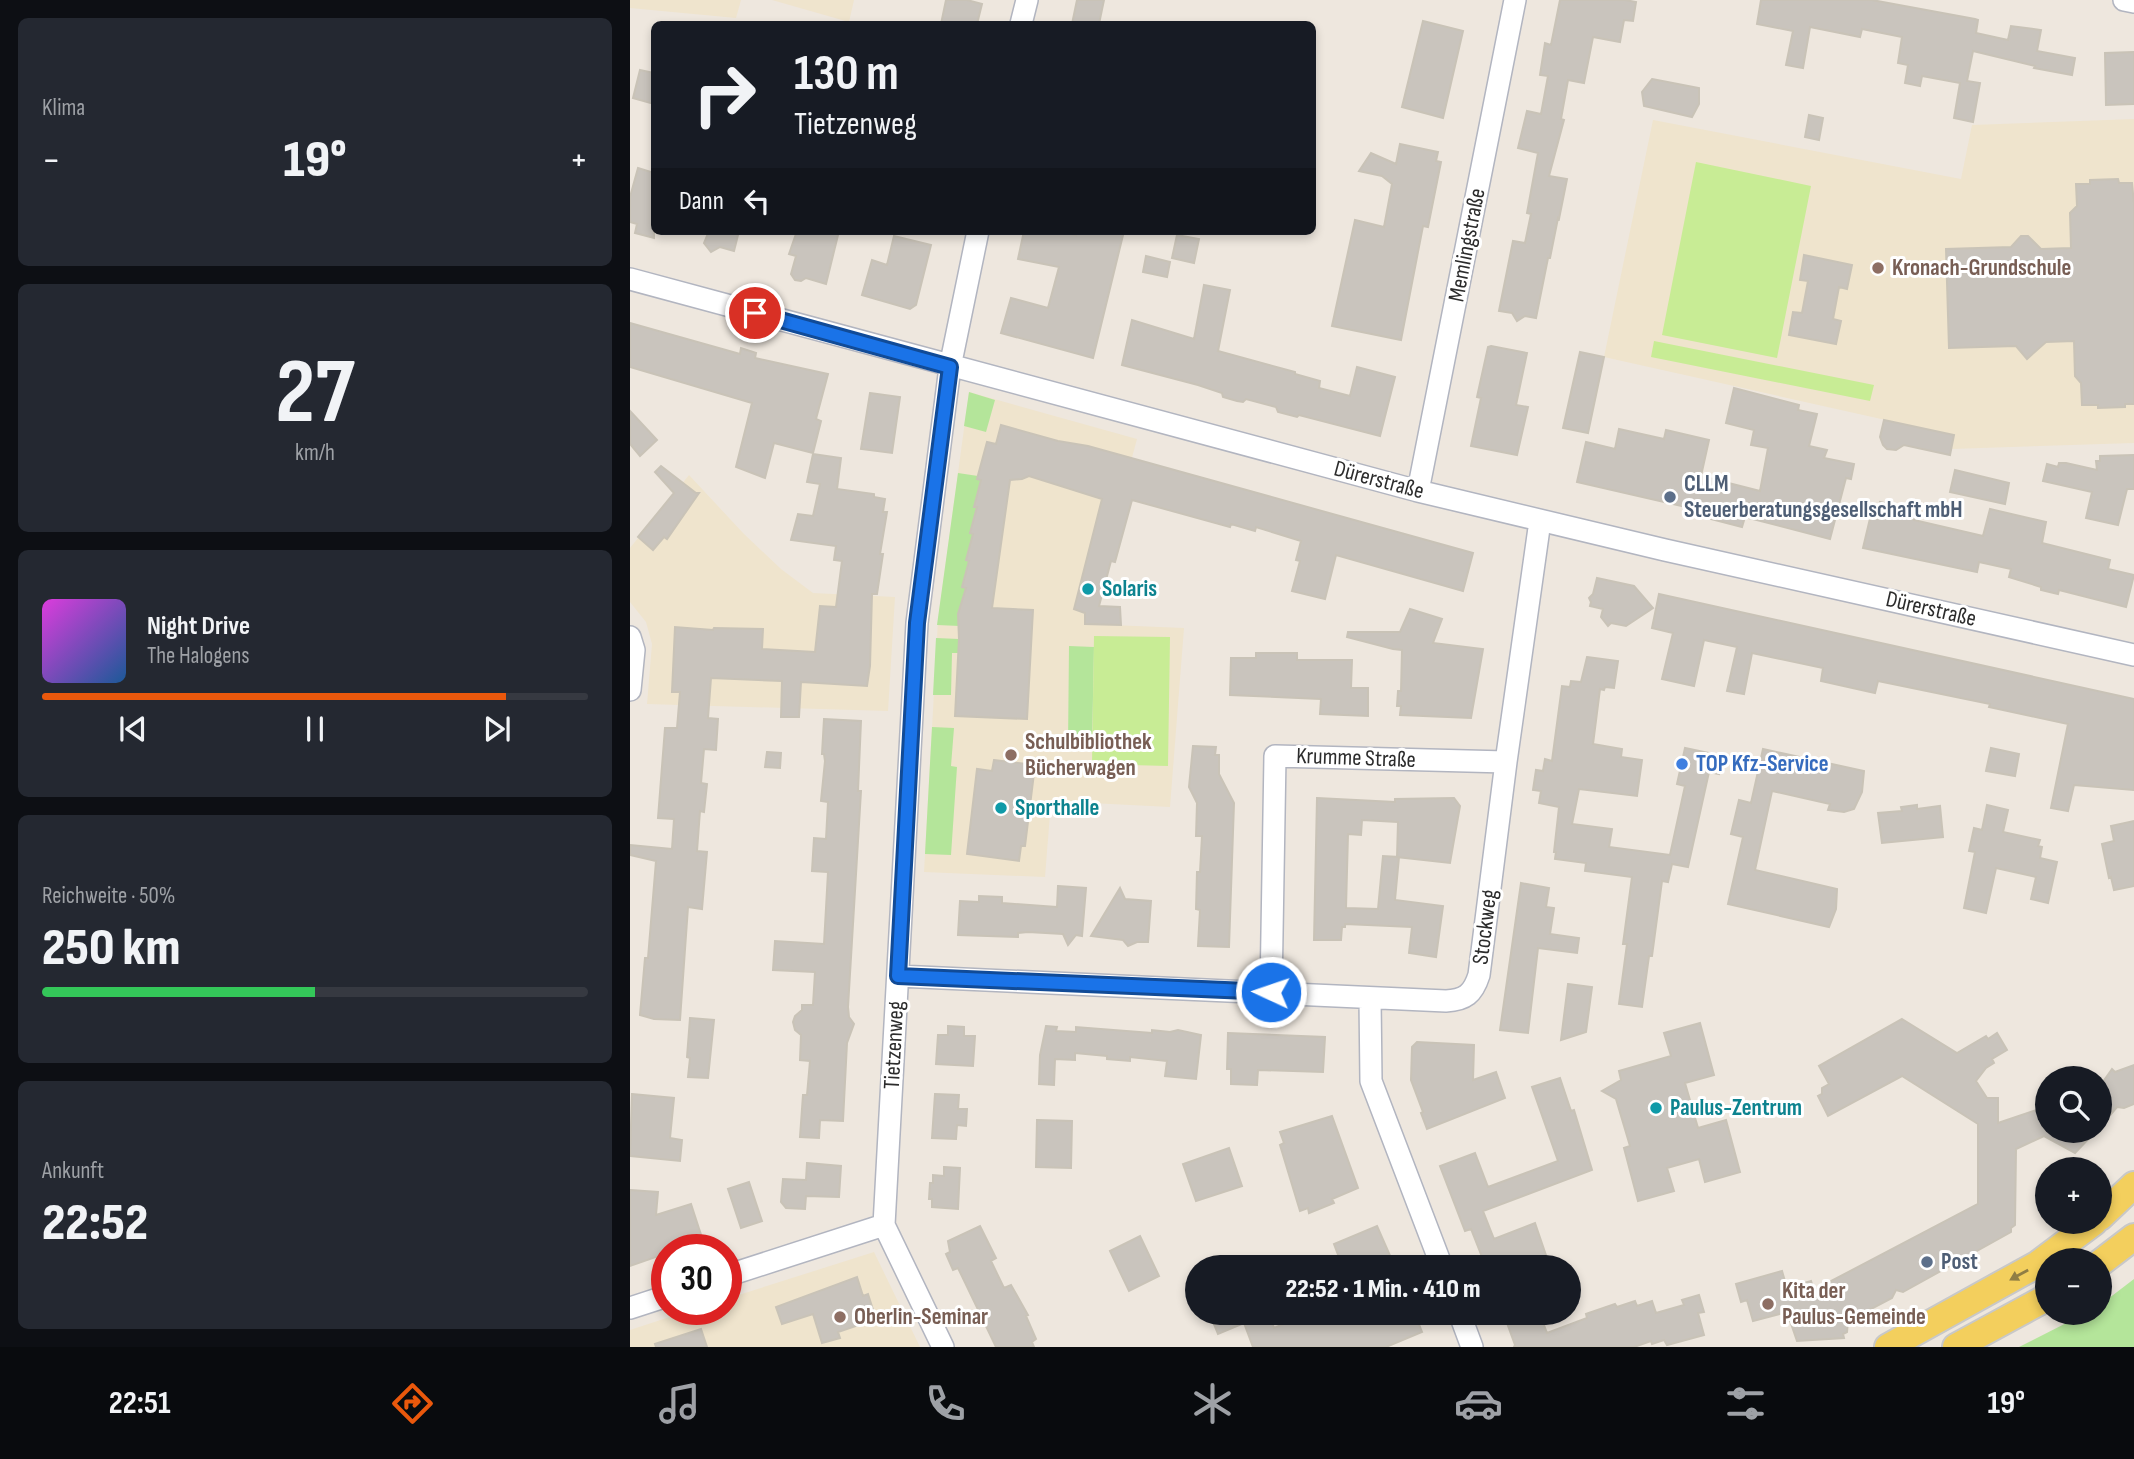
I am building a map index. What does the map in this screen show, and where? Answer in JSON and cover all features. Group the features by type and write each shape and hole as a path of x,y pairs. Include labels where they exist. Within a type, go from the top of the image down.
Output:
{"main road":[{"path":"2112,1206 2134,1185"},
{"path":"1888,1347 2038,1264 2080,1234"},
{"path":"2112,1254 2134,1237"},
{"path":"1956,1347 2035,1304"}],"street":[{"path":"1022,21 1027,0"},
{"name":"Memlingstraße","path":"1418,491 1515,0"},
{"path":"2124,0 2134,2"},
{"name":"Tietzenweg","path":"943,1347 884,1226 917,623 950,367 977,235"},
{"name":"Dürerstraße","path":"630,279 1418,491 2134,655"},
{"name":"Stockweg","path":"898,976 1460,1000 1474,988 1479,975 1540,521"},
{"path":"630,637 634,650 630,690"},
{"name":"Krumme Straße","path":"1271,992 1275,756 1506,762"},
{"path":"1370,998 1371,1081 1437,1255"},
{"path":"742,1271 884,1226"},
{"path":"630,1308 651,1301"},
{"path":"1464,1325 1472,1347"}],"shaded area":[{"path":"630,0 741,0 736,18 630,8"},
{"path":"772,0 854,0 849,21"},
{"name":"Kronach-Grundschule","path":"2134,119 2134,443 1951,449 1953,435 1604,357 1653,120 1961,179 1972,125"},
{"path":"969,392 1137,439 1087,624 1184,628 1170,807 1051,801 1045,877 924,872 938,620"},
{"path":"689,475 744,534 781,569 813,593 895,597 888,711 647,704 652,644 646,622 630,602 630,548"},
{"name":"Oberlin-Seminar","path":"874,1252 920,1347 630,1347 630,1330 651,1323 742,1325 742,1294"}],"green space":[{"path":"1696,162 1811,186 1777,358 1662,335"},
{"path":"1654,341 1874,385 1870,401 1651,357"},
{"path":"969,392 995,400 986,432 964,426"},
{"path":"958,473 978,476 977,479 981,480 966,560 969,561 963,587 966,588 958,613 960,626 937,625"},
{"path":"1094,636 1170,637 1168,766 1092,764"},
{"path":"936,638 959,639 958,653 952,653 951,695 933,695"},
{"path":"1069,646 1094,647 1092,745 1068,745"},
{"path":"932,727 954,728 951,766 957,767 951,855 925,854"},
{"path":"2134,1279 2134,1347 2019,1347 2062,1325 2112,1325 2112,1296"}],"building":[{"path":"946,0 967,0 982,4 978,21 942,21"},
{"path":"1077,0 1104,0 1100,21 1073,21"},
{"path":"1560,0 1636,2 1633,21 1624,20 1620,42 1593,37 1584,83 1568,80 1561,119 1564,120 1549,176 1567,179 1559,219 1536,318 1525,316 1517,321 1512,313 1499,311 1513,241 1525,243 1531,214 1527,213 1538,153 1518,148 1527,111 1541,114 1548,76 1540,75 1545,43 1551,45"},
{"path":"1761,0 1872,0 1975,19 1978,20 1976,33 2008,40 2011,26 2041,30 2037,51 2075,58 2072,75 2034,68 2035,66 1973,51 1967,81 1980,83 1973,122 1954,118 1960,83 1922,76 1920,86 1905,83 1908,65 1898,63 1902,37 1862,29 1860,37 1810,27 1803,68 1786,65 1793,31 1757,24"},
{"path":"1423,21 1463,31 1443,118 1402,107"},
{"path":"2134,52 2134,104 2106,105 2105,53"},
{"path":"640,70 651,72 651,103 633,98"},
{"path":"1652,79 1699,88 1699,104 1692,117 1644,106 1642,92"},
{"path":"1809,115 1823,118 1819,140 1805,137"},
{"path":"1400,144 1438,152 1436,161 1441,162 1428,227 1423,226 1401,340 1332,326 1355,220 1384,227 1392,184 1382,176 1359,171 1371,153 1396,164"},
{"path":"638,168 651,172 651,235 654,235 654,238 635,233 637,224 630,222 630,197"},
{"path":"2118,179 2119,183 2132,183 2134,204 2134,404 2098,408 2098,405 2082,405 2081,383 2075,376 2074,341 2046,342 2027,359 2016,346 1949,348 1946,249 2011,247 2021,236 2028,236 2041,249 2071,248 2070,213 2077,206 2076,184 2090,184 2090,180"},
{"path":"707,235 738,235 734,251 720,247 711,252 704,243"},
{"path":"796,235 838,235 826,284 806,278 795,280 791,274 796,256 789,254"},
{"path":"1023,235 1123,235 1093,358 1001,333 1011,298 1048,308 1059,267 1018,259"},
{"path":"1177,235 1199,239 1194,263 1172,258"},
{"path":"894,236 931,245 916,305 910,309 862,295 872,260 887,265"},
{"path":"1804,255 1852,265 1847,289 1839,287 1833,319 1841,321 1836,344 1789,335 1793,312 1802,313 1808,281 1800,280"},
{"path":"1146,256 1170,262 1167,277 1143,272"},
{"path":"1204,285 1230,290 1218,351 1295,372 1320,381 1319,388 1350,396 1357,367 1395,377 1380,436 1278,412 1276,407 1246,399 1243,402 1237,401 1198,385 1122,365 1132,320 1194,339"},
{"path":"630,323 740,354 741,348 756,353 755,358 828,374 816,419 821,421 813,453 774,443 765,478 736,467 752,403 630,367"},
{"path":"1488,347 1527,353 1516,405 1528,407 1517,455 1471,446 1481,398 1477,397"},
{"path":"1580,352 1604,357 1588,433 1563,428"},
{"path":"1734,388 1799,405 1798,410 1817,414 1809,446 1827,450 1824,458 1854,464 1851,479 1846,478 1830,539 1745,517 1742,527 1711,519 1712,513 1577,482 1586,442 1615,449 1619,429 1664,439 1666,430 1709,440 1701,476 1760,491 1768,448 1751,445 1754,430 1726,423"},
{"path":"870,393 900,397 892,453 861,449"},
{"path":"630,411 657,440 640,456 630,444"},
{"path":"1884,420 1954,435 1950,455 1904,445 1896,450 1887,449 1880,437"},
{"path":"1001,425 1058,441 1088,446 1473,553 1463,591 1336,555 1325,599 1292,591 1300,561 1296,560 1301,541 1256,527 1255,531 1231,524 1230,527 1132,500 1115,562 1111,561 1099,606 1120,607 1121,625 1085,624 1085,613 1074,609 1102,499 1029,476 1010,480 992,608 1033,610 1027,719 955,716 958,614 966,588 962,587 969,561 966,560 973,534 970,533 981,480 977,479 987,442 996,444"},
{"path":"813,454 841,458 837,489 874,494 874,497 885,499 883,512 887,512 880,554 883,554 877,594 872,594 867,686 801,682 799,717 781,717 782,681 711,678 708,718 718,719 716,750 704,749 701,783 707,784 704,812 700,811 697,851 707,852 702,909 688,907 680,1020 654,1019 640,1015 656,861 630,855 630,845 672,849 674,819 658,818 665,728 677,728 680,692 672,692 675,627 713,630 763,629 762,649 815,652 820,606 836,607 842,561 834,560 836,546 791,540 798,514 813,516 820,484 807,482"},
{"path":"2134,455 2134,489 2127,489 2118,525 2086,518 2092,492 2043,481 2047,464 2058,467 2059,463 2066,463 2097,470 2096,461 2100,461 2100,456"},
{"path":"661,466 699,493 667,539 664,537 653,550 638,537 674,493 655,472"},
{"path":"1955,470 2009,483 2005,504 1950,492"},
{"path":"1880,502 1916,510 1914,520 1983,536 1990,509 2046,522 2042,543 2110,560 2108,569 2134,575 2126,607 2059,590 2058,594 2041,590 2041,587 2009,577 2011,569 1979,562 1977,572 1863,548 1872,510 1878,512"},
{"path":"1597,578 1634,586 1653,608 1626,626 1611,623 1608,626 1601,617 1603,609 1590,606 1589,598 1593,594"},
{"path":"1659,594 2134,699 2134,790 2074,785 2068,811 2051,808 2068,724 1989,707 1990,704 1878,681 1875,693 1821,681 1823,668 1752,653 1744,694 1727,691 1737,647 1704,640 1694,686 1662,679 1673,633 1652,628"},
{"path":"1410,609 1442,619 1433,643 1483,649 1471,718 1400,715 1401,706 1397,706 1398,691 1401,691 1402,650 1347,637 1348,632 1400,632"},
{"path":"1256,653 1297,653 1297,660 1352,660 1351,688 1368,688 1368,716 1320,714 1321,699 1230,695 1231,658 1256,658"},
{"path":"1587,657 1618,661 1614,688 1600,689 1593,744 1622,749 1621,757 1642,760 1637,796 1579,789 1572,824 1612,829 1609,847 1670,855 1685,786 1677,784 1685,748 1723,756 1719,774 1709,772 1688,867 1672,864 1668,882 1662,881 1642,1007 1619,1004 1627,944 1623,944 1632,877 1585,871 1586,863 1555,859 1559,807 1539,803 1541,791 1533,790 1536,770 1543,771 1545,759 1552,761 1562,686 1570,687 1571,681 1581,682"},
{"path":"824,719 861,721 858,791 861,791 848,1007 849,1017 854,1024 847,1043 843,1121 820,1120 819,1138 800,1137 803,1095 807,1095 810,1061 800,1060 801,1035 795,1030 793,1022 802,1010 802,1005 813,1005 815,972 773,970 775,941 824,944 828,872 812,871 814,838 826,839 828,802 821,801 825,761 822,754"},
{"path":"1193,746 1216,747 1219,774 1234,803 1229,947 1198,946 1200,910 1196,909 1197,872 1200,872 1202,836 1196,836 1197,803 1189,787"},
{"path":"1991,748 2019,754 2015,776 1986,771"},
{"path":"1763,749 1864,771 1862,792 1854,809 1844,812 1828,810 1830,804 1772,791 1755,870 1837,889 1836,909 1829,927 1728,904 1743,837 1731,834 1739,800 1751,803"},
{"path":"767,752 781,753 780,768 765,767"},
{"name":"Sporthalle","path":"994,760 1035,765 1025,846 1021,846 1019,861 967,854 977,769 992,771"},
{"path":"1317,798 1395,802 1395,799 1454,798 1460,806 1450,863 1399,857 1395,900 1443,906 1436,957 1409,953 1412,927 1345,924 1345,927 1342,927 1341,940 1314,940","holes":["1362,820 1398,822 1397,857 1383,856 1378,909 1346,908 1348,834 1361,835"]},
{"path":"1917,805 1917,809 1940,806 1943,837 1882,843 1878,813 1902,811 1901,807"},
{"path":"1987,805 2008,810 2003,832 2040,840 2040,858 2057,862 2048,903 2031,899 2036,877 1996,868 1986,913 1964,908 1975,852 1969,851 1974,828 1982,830"},
{"path":"2134,821 2134,886 2114,890 2102,844 2114,841 2111,826"},
{"path":"1521,883 1549,888 1546,907 1554,908 1550,934 1579,938 1577,953 1538,948 1528,1033 1500,1030"},
{"path":"1058,886 1086,888 1082,936 1076,935 1068,945 1063,934 1028,932 1018,933 1018,937 958,935 960,901 979,902 979,896 1002,897 1002,903 1057,907"},
{"path":"1120,888 1125,899 1151,901 1148,942 1137,942 1128,946 1123,940 1091,936"},
{"path":"1568,984 1592,987 1586,1032 1561,1040"},
{"path":"690,1018 714,1020 708,1078 688,1077"},
{"path":"1902,1019 1957,1053 1986,1036 1988,1039 1997,1033 2007,1050 1992,1059 1994,1063 1986,1068 1976,1081 1987,1098 1998,1098 1998,1123 2035,1110 2035,1140 2016,1149 2015,1225 2011,1232 1903,1292 1896,1290 1892,1298 1848,1321 1844,1338 1797,1341 1787,1312 1753,1321 1747,1300 1741,1302 1736,1284 1782,1271 1787,1288 1811,1281 1814,1290 1978,1204 1978,1124 1902,1076 1828,1116 1818,1096 1822,1094 1822,1088 1829,1084 1819,1066"},
{"name":"Paulus-Zentrum","path":"1700,1023 1714,1075 1685,1083 1698,1128 1726,1120 1740,1172 1705,1182 1699,1159 1667,1168 1674,1191 1638,1201 1624,1148 1630,1146 1616,1099 1602,1091 1621,1080 1619,1071 1671,1056 1664,1033"},
{"path":"948,1026 964,1027 964,1036 975,1036 973,1066 936,1064 938,1035 948,1035"},
{"path":"1046,1026 1057,1027 1056,1031 1076,1032 1076,1027 1152,1033 1152,1030 1178,1030 1201,1035 1196,1079 1165,1076 1167,1061 1130,1057 1130,1061 1107,1059 1107,1056 1075,1053 1075,1060 1055,1059 1054,1085 1039,1084 1040,1055"},
{"path":"1228,1033 1325,1037 1323,1072 1258,1070 1257,1085 1231,1084 1231,1069 1227,1069"},
{"path":"1417,1042 1474,1045 1473,1080 1496,1072 1505,1098 1427,1129 1411,1080 1412,1047"},
{"path":"2134,1065 2134,1104 2124,1108 2117,1107 2112,1113 2112,1069 2115,1072"},
{"path":"1560,1078 1571,1111 1574,1110 1592,1170 1483,1211 1494,1239 1535,1223 1546,1255 1481,1255 1471,1229 1465,1231 1440,1166 1475,1153 1488,1187 1558,1161 1532,1087"},
{"path":"632,1094 674,1098 670,1138 682,1140 680,1161 630,1156"},
{"path":"935,1094 959,1095 958,1109 967,1109 966,1126 957,1125 956,1139 932,1138"},
{"path":"1332,1116 1358,1188 1332,1199 1334,1203 1309,1213 1308,1208 1300,1211 1280,1145 1284,1143 1280,1132"},
{"path":"1037,1120 1072,1121 1071,1168 1036,1167"},
{"path":"2057,1143 2085,1143 2075,1153"},
{"path":"1229,1148 1242,1186 1196,1201 1183,1164"},
{"path":"807,1163 841,1166 839,1197 806,1196 805,1209 786,1208 781,1202 783,1179 806,1180"},
{"path":"944,1167 960,1168 958,1209 932,1207 932,1199 929,1199 933,1175 944,1176"},
{"path":"749,1182 762,1221 741,1228 728,1189"},
{"path":"630,1190 658,1192 656,1215 691,1204 701,1234 651,1234 651,1259 630,1266"},
{"path":"980,1226 996,1258 991,1261 1004,1288 1011,1285 1028,1315 1026,1316 1036,1339 1032,1342 1034,1347 996,1347 958,1268 953,1270 946,1254 950,1252 948,1241"},
{"path":"1377,1226 1390,1255 1338,1255 1334,1244"},
{"path":"1140,1236 1159,1276 1129,1291 1110,1251"},
{"path":"857,1277 863,1296 868,1294 876,1319 838,1332 840,1338 822,1343 813,1314 782,1324 776,1307"},
{"path":"1699,1295 1704,1312 1698,1313 1704,1335 1667,1345 1664,1340 1634,1347 1514,1347 1508,1325 1544,1325 1547,1333 1568,1325 1581,1325 1581,1320 1587,1318 1586,1314 1615,1304 1617,1307 1635,1301 1637,1306 1652,1301 1656,1313 1684,1305 1682,1300"},
{"path":"1214,1325 1239,1325 1218,1334"},
{"path":"1245,1325 1273,1325 1274,1328 1281,1325 1419,1325 1422,1332 1386,1347 1253,1347"},
{"path":"701,1329 707,1347 656,1347 655,1344"}],"place":[{"name":"Kronach-Grundschule","path":"1878,268"},
{"name":"CLLM Steuerberatungsgesellschaft mbH","path":"1670,497"},
{"name":"Solaris","path":"1088,589"},
{"name":"Schulbibliothek Bücherwagen","path":"1011,755"},
{"name":"TOP Kfz-Service","path":"1682,764"},
{"name":"Sporthalle","path":"1001,808"},
{"name":"Paulus-Zentrum","path":"1656,1108"},
{"name":"Post","path":"1927,1262"},
{"name":"Kita der Paulus-Gemeinde","path":"1768,1304"},
{"name":"Oberlin-Seminar","path":"840,1317"}],"route":[{"path":"755,313 950,367 917,623 898,976 1271,992"}]}
